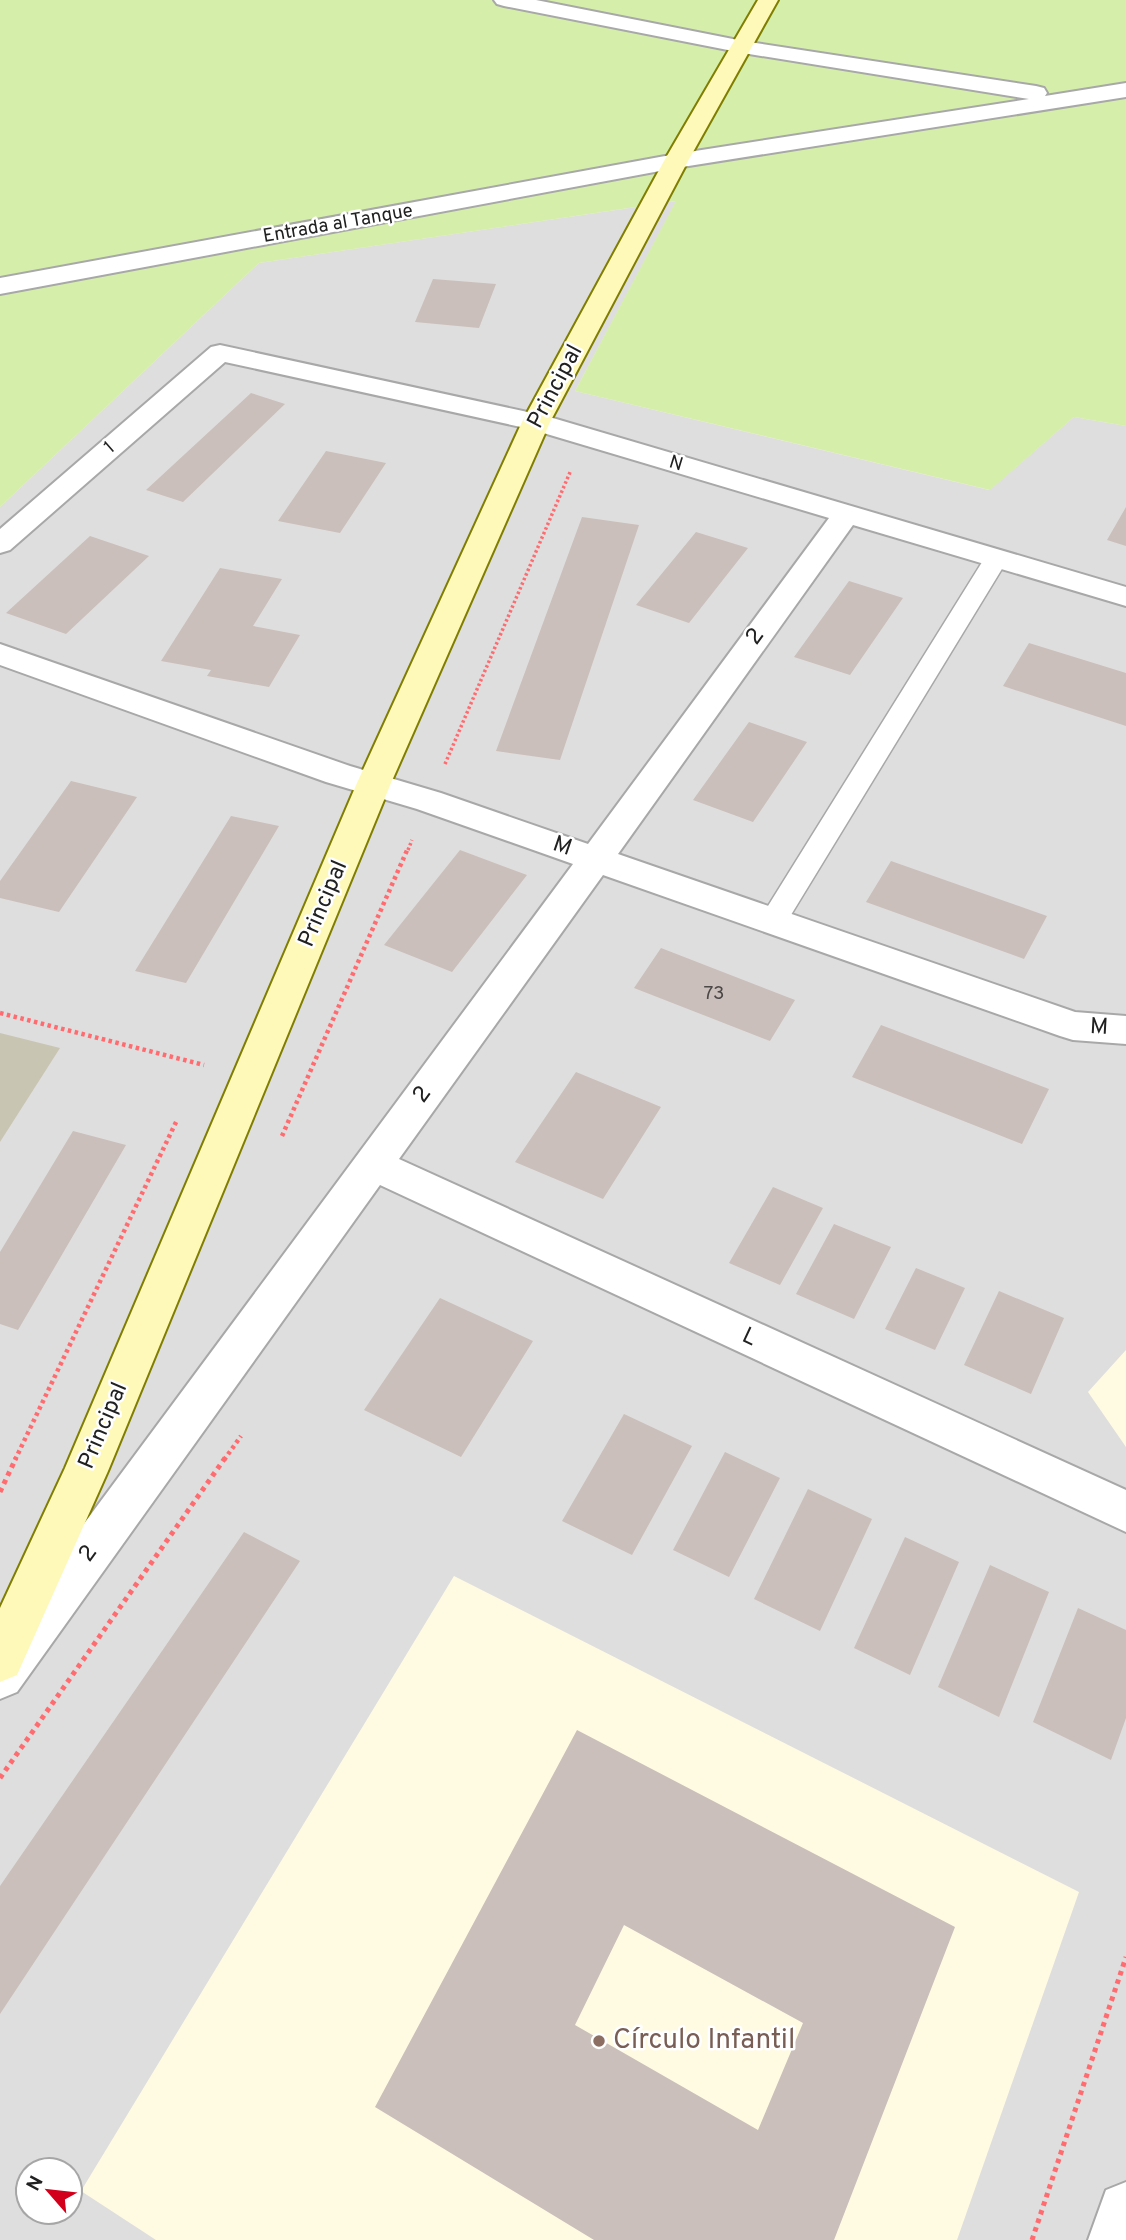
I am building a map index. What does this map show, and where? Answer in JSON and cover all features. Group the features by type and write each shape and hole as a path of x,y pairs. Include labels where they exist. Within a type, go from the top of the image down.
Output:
{"street":[{"path":"504,0 743,47 1071,99"},
{"name":"Principal","path":"0,1659 91,1458 374,783 536,422 676,161 768,0"},
{"name":"Entrada al Tanque","path":"0,286 676,161 1126,90"},
{"name":"N","path":"220,353 536,422 1126,597"},
{"name":"1","path":"0,544 220,353"},
{"name":"2","path":"0,1676 846,515"},
{"name":"M","path":"0,654 338,774 374,783 1073,1026 1126,1030"},
{"name":"L","path":"373,1164 1126,1512"},
{"path":"1116,2240 1126,2210"}],"lane":[{"path":"773,921 996,559"}],"path":[{"path":"280,1140 576,459"},
{"path":"0,1013 204,1066"},
{"path":"0,1779 249,1424"},
{"path":"1032,2240 1126,1956"}],"shaded area":[{"path":"677,201 575,391 989,490 1074,417 1126,426 1126,2240 0,2240 0,507 259,263"},
{"path":"0,1033 60,1048 0,1142"},
{"path":"1126,1350 1126,1447 1088,1392"},
{"name":"Círculo Infantil","path":"454,1576 1079,1892 957,2240 156,2240 84,2193 84,2186"}],"green space":[{"path":"0,0 1126,0 1126,426 1074,417 990,490 575,391 676,201 259,263 0,507"}],"building":[{"path":"433,279 496,284 479,328 415,322"},
{"path":"251,393 285,404 183,502 146,490"},
{"path":"326,451 386,463 340,533 278,521"},
{"path":"1126,507 1126,546 1107,540"},
{"path":"582,517 639,525 560,760 496,751"},
{"path":"696,532 748,548 689,623 636,605"},
{"path":"90,536 149,556 66,634 6,613"},
{"path":"220,568 282,579 253,626 300,635 269,687 207,676 211,670 161,661"},
{"path":"849,581 903,598 850,675 794,657"},
{"path":"1029,643 1126,673 1126,726 1003,686"},
{"path":"749,722 807,742 753,822 693,800"},
{"path":"71,781 137,797 59,912 0,898 0,881"},
{"path":"231,816 279,826 186,983 135,971"},
{"path":"460,850 527,875 452,972 384,945"},
{"path":"891,861 1047,916 1024,959 866,902"},
{"path":"661,948 795,1000 770,1041 634,988"},
{"path":"881,1025 1049,1089 1022,1144 852,1077"},
{"path":"576,1072 661,1107 603,1199 515,1162"},
{"path":"73,1131 126,1145 18,1330 0,1324 0,1252"},
{"path":"773,1187 823,1208 780,1285 729,1263"},
{"path":"834,1224 891,1247 854,1319 796,1294"},
{"path":"916,1268 965,1288 935,1350 885,1329"},
{"path":"999,1291 1064,1318 1031,1394 964,1365"},
{"path":"440,1298 533,1341 461,1457 364,1410"},
{"path":"624,1414 692,1446 632,1555 562,1521"},
{"path":"725,1452 780,1478 729,1577 673,1550"},
{"path":"808,1489 872,1519 820,1631 754,1599"},
{"path":"244,1532 300,1561 0,2014 0,1886"},
{"path":"905,1537 959,1562 910,1675 854,1648"},
{"path":"990,1565 1049,1592 999,1717 938,1687"},
{"path":"1078,1608 1126,1630 1126,1718 1111,1760 1033,1722"},
{"path":"577,1730 955,1927 834,2240 594,2240 375,2107","holes":["624,1925 803,2023 758,2130 575,2025"]}],"place":[{"name":"Círculo Infantil","path":"599,2041"}]}
